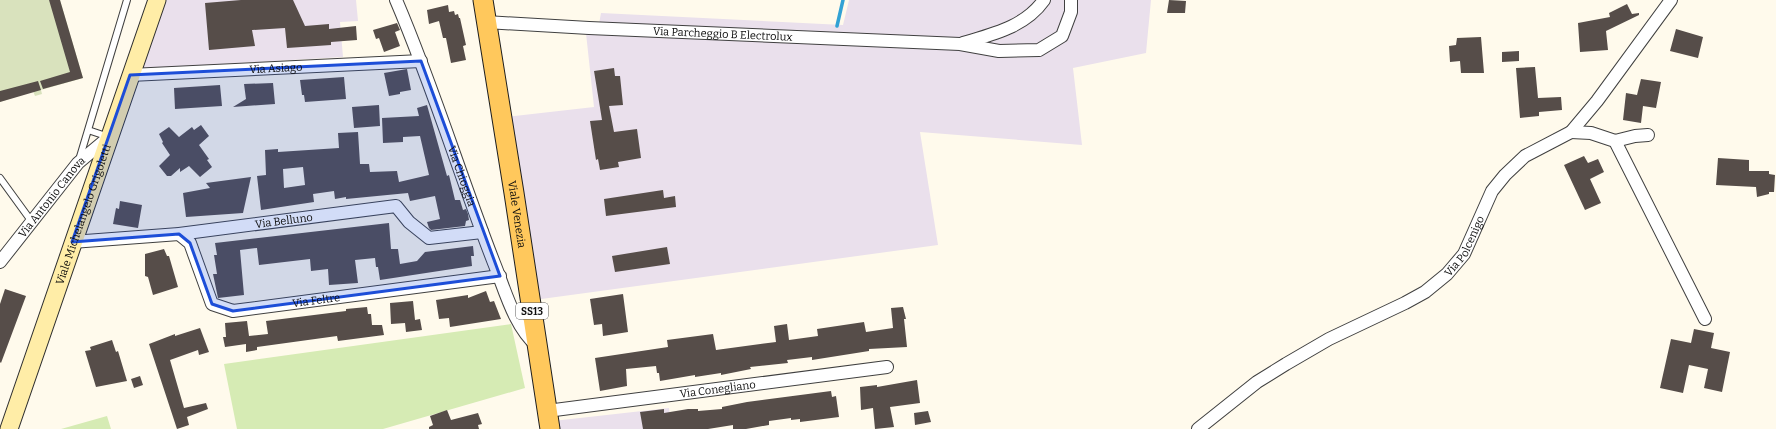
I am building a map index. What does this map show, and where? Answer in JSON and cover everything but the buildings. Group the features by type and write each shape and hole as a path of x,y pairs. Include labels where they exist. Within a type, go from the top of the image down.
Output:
{"main road":[{"name":"Viale Michelangelo Grigoletti","path":"9,429 72,242 157,0"},
{"name":"Viale Venezia","path":"482,0 549,420"}],"street":[{"name":"Via Chioggia","path":"396,0 421,61 482,232 511,306 528,338 538,346"},
{"name":"Via Parcheggio B Electrolux","path":"960,44 1004,30 1017,24 1044,0"},
{"name":"Via Parcheggio B Electrolux","path":"486,22 589,28 960,44 998,50 1039,50 1062,36 1071,12 1071,0"},
{"name":"Via Polcenigo","path":"1198,429 1257,382 1286,364 1329,340 1425,292 1448,274 1464,254 1492,191 1505,175 1525,156 1571,132 1597,101 1672,0"},
{"name":"Via Asiago","path":"130,75 421,61"},
{"path":"1571,132 1591,133 1615,141 1635,136 1648,135"},
{"name":"Via Antonio Canova","path":"0,262 78,163 109,137"},
{"path":"1615,141 1705,319"},
{"name":"Via Belluno","path":"72,242 179,234 396,206 409,222 429,238 482,232"},
{"name":"Via Feltre","path":"179,234 190,243 212,304 233,311 500,276"},
{"name":"Via Conegliano","path":"549,420 887,367"}],"lane":[{"path":"78,163 127,0"},
{"path":"88,130 109,137"},
{"path":"0,178 32,222"}],"highlighted area":[{"path":"421,61 500,276 233,311 212,304 190,243 179,234 72,242 130,75"}],"shaded area":[{"path":"162,0 356,0 358,21 340,22 343,57 138,69"},
{"path":"849,0 1151,0 1146,53 1073,68 1082,145 920,132 938,245 534,300 505,117 594,107 585,24 599,24 601,13 843,25"},
{"path":"669,408 672,429 555,429 553,421"}],"green space":[{"path":"0,0 60,0 83,78 41,90 42,94 35,96 33,91 0,102"},
{"path":"511,324 525,388 383,429 237,429 224,364"},
{"path":"107,416 111,429 61,429"}],"waterway":[{"path":"837,26 843,0"}]}
